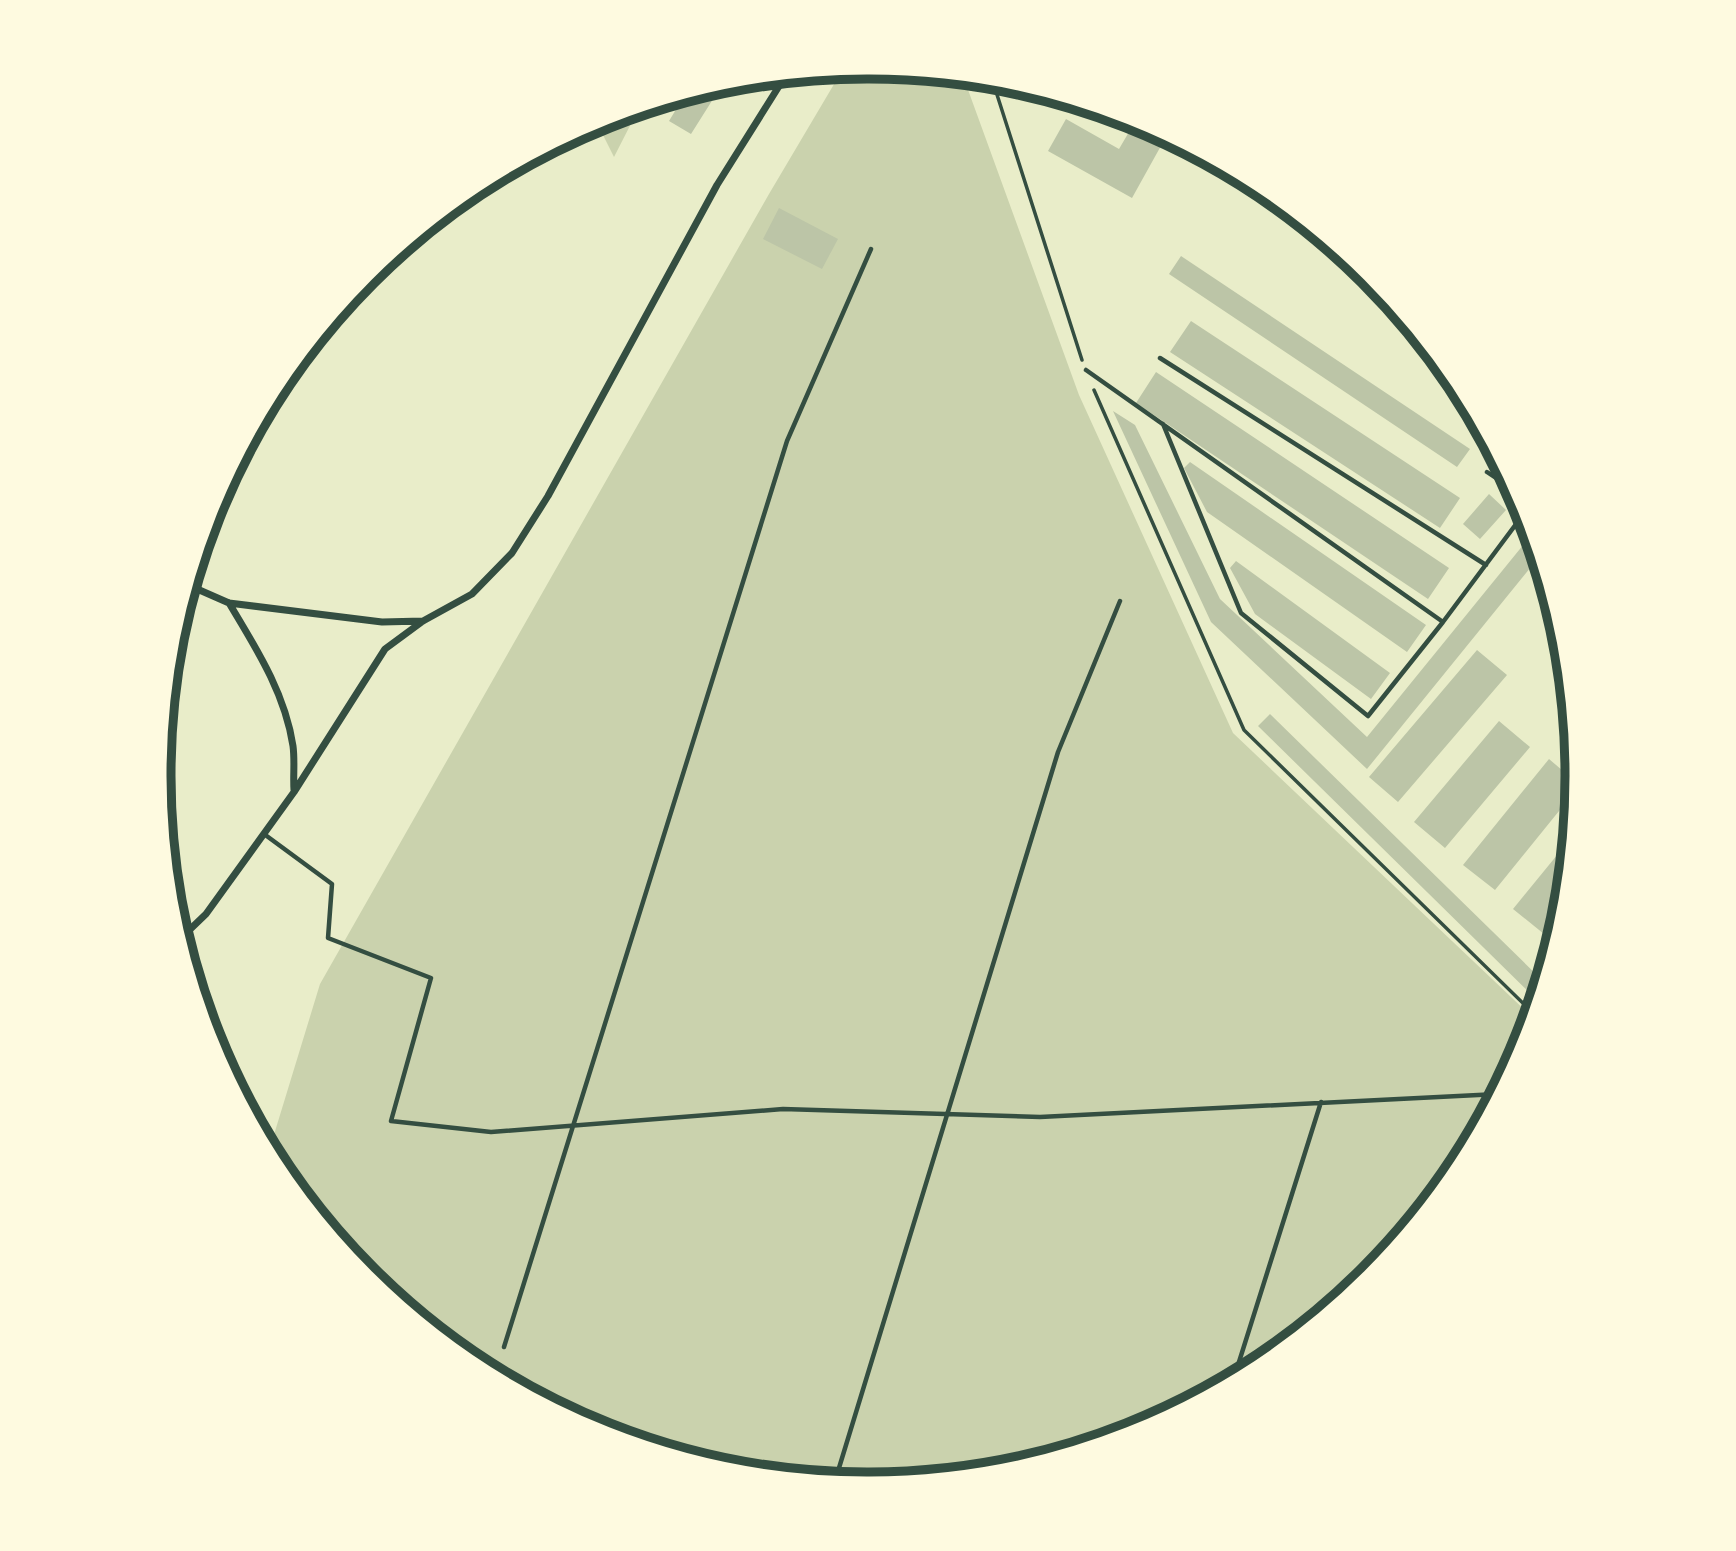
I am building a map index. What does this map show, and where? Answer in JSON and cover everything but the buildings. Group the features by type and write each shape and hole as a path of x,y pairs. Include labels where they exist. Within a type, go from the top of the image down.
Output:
{"street":[{"path":"189,930 206,914 294,792 385,649 423,621 472,594 512,553 548,496 717,185 780,85"},
{"path":"197,589 229,603 382,622 423,621"},
{"path":"229,603 265,663 282,706 293,747 294,792"}],"lane":[{"path":"503,1347 787,441 871,249"},
{"path":"1160,358 1486,565"},
{"path":"1086,370 1443,622"},
{"path":"1163,424 1241,613 1368,716 1517,523"},
{"path":"1487,472 1499,480"},
{"path":"838,1471 1058,752 1120,601"},
{"path":"263,833 332,884 328,938 431,978 391,1121 491,1132 783,1109 1040,1116 1487,1094"},
{"path":"1238,1366 1321,1102"}],"path":[{"path":"996,91 1086,370 1244,730 1526,1006"}],"green space":[{"path":"837,80 914,80 967,86 1079,395 1233,733 1524,1009 1493,1084 1447,1163 1392,1235 1327,1299 1255,1355 1176,1400 1092,1435 1004,1459 914,1471 822,1471 732,1459 688,1449 601,1419 520,1379 481,1355 409,1299 344,1235 315,1200 273,1137 320,984"},
{"path":"633,120 614,157 601,132"}]}
